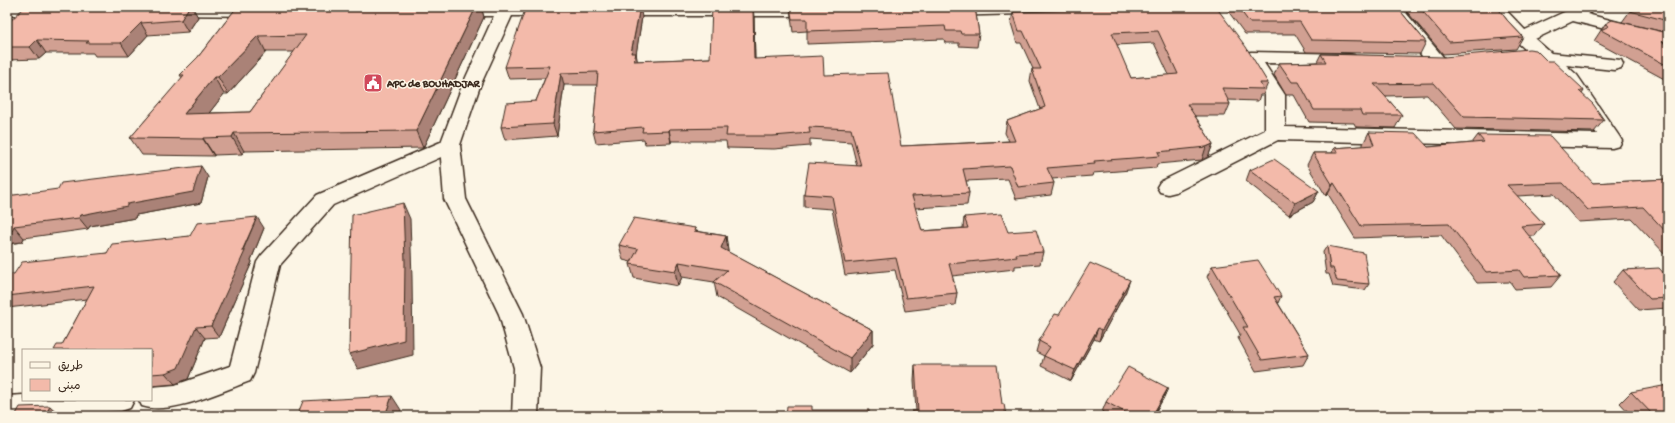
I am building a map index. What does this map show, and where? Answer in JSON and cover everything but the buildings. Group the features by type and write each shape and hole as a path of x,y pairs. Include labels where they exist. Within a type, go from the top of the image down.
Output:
{"street":[{"path":"928,11 1096,7"},
{"path":"1392,7 1445,61 1414,61"},
{"path":"1168,187 1275,133 1612,141 1570,79 1545,58 1522,47 1493,7"},
{"path":"1522,47 1590,7"},
{"path":"506,9 471,86 450,145 455,199 511,314 527,368 525,416"},
{"path":"434,11 506,9 569,12"},
{"path":"11,10 68,10"},
{"path":"148,10 283,11"},
{"path":"593,11 840,11"},
{"path":"1573,16 1668,40"},
{"path":"1275,133 1275,95 1247,51 1368,60"},
{"path":"1545,58 1614,64"},
{"path":"152,398 175,396 241,373 269,262 325,200 450,145"},
{"path":"7,408 107,401"}],"place":[{"name":"APC de BOUHADJAR","path":"373,83"}]}
